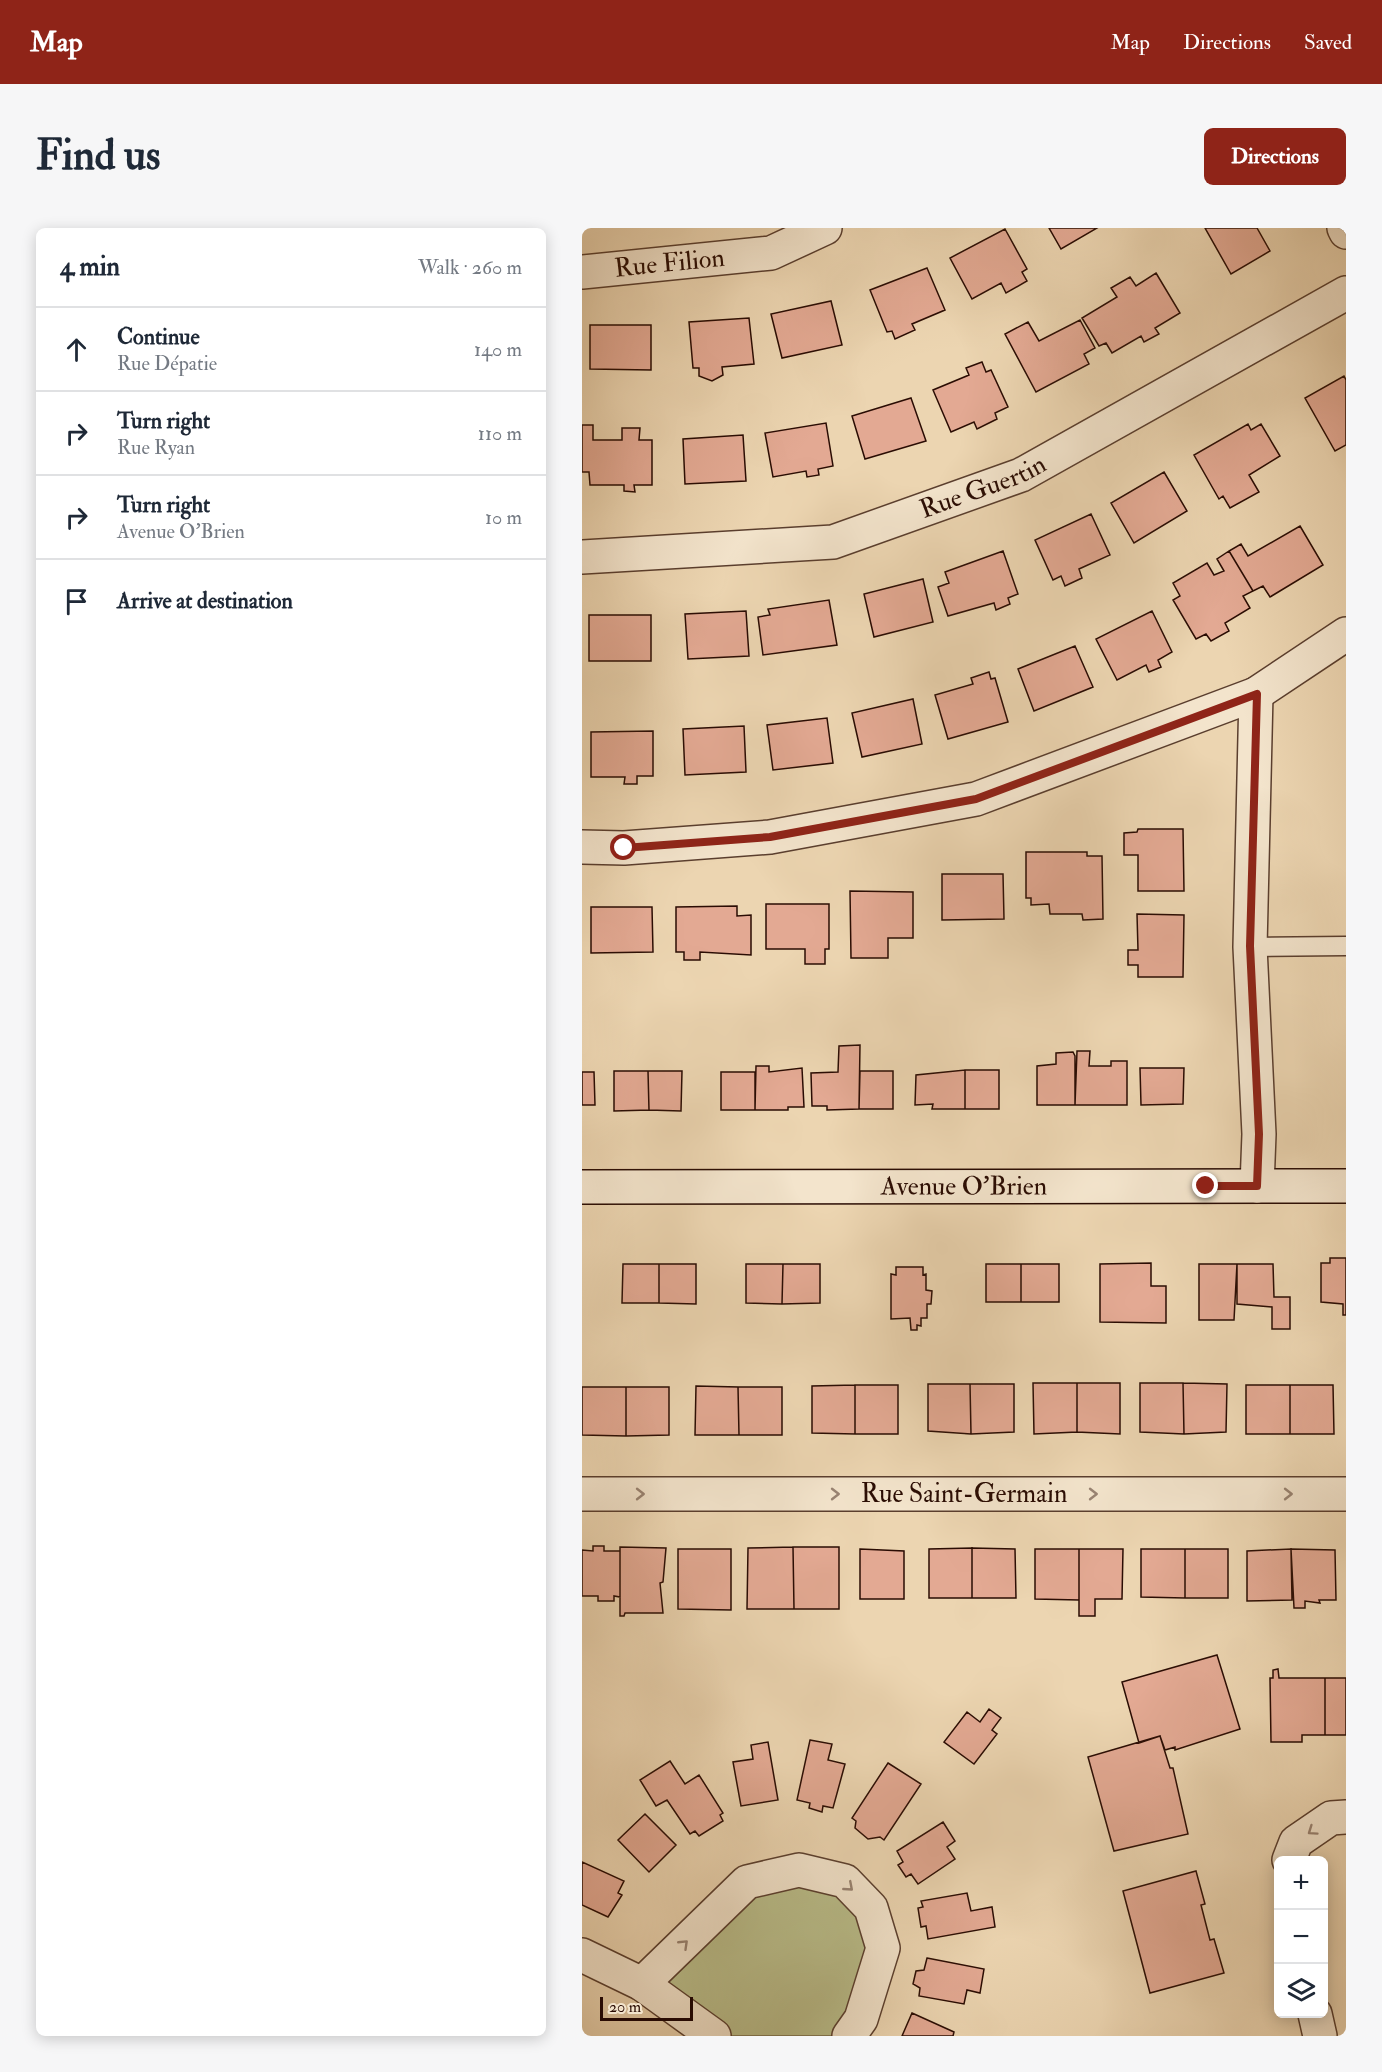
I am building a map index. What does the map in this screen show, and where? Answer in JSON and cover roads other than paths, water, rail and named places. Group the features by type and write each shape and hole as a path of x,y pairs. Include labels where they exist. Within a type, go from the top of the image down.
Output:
{"street":[{"name":"Rue Filion","path":"582,272 771,253 825,228"},
{"name":"Rue Guertin","path":"582,558 833,542 1021,475 1346,293"},
{"path":"582,846 624,848 770,837 976,799 1257,694 1346,634"},
{"path":"1257,694 1250,946 1259,1134 1257,1186"},
{"name":"Avenue O'Brien","path":"582,1187 1346,1186"},
{"name":"Rue Saint-Germain","path":"582,1494 1346,1494"},
{"path":"1291,1856 1296,1842 1331,1818 1346,1817"},
{"path":"642,1984 747,1882 799,1870 845,1881 871,1908 883,1948 861,2019 849,2036"},
{"path":"582,1955 642,1984 714,2036"},
{"path":"1316,2018 1320,2036"}],"lane":[{"path":"1250,946 1346,946"}]}
